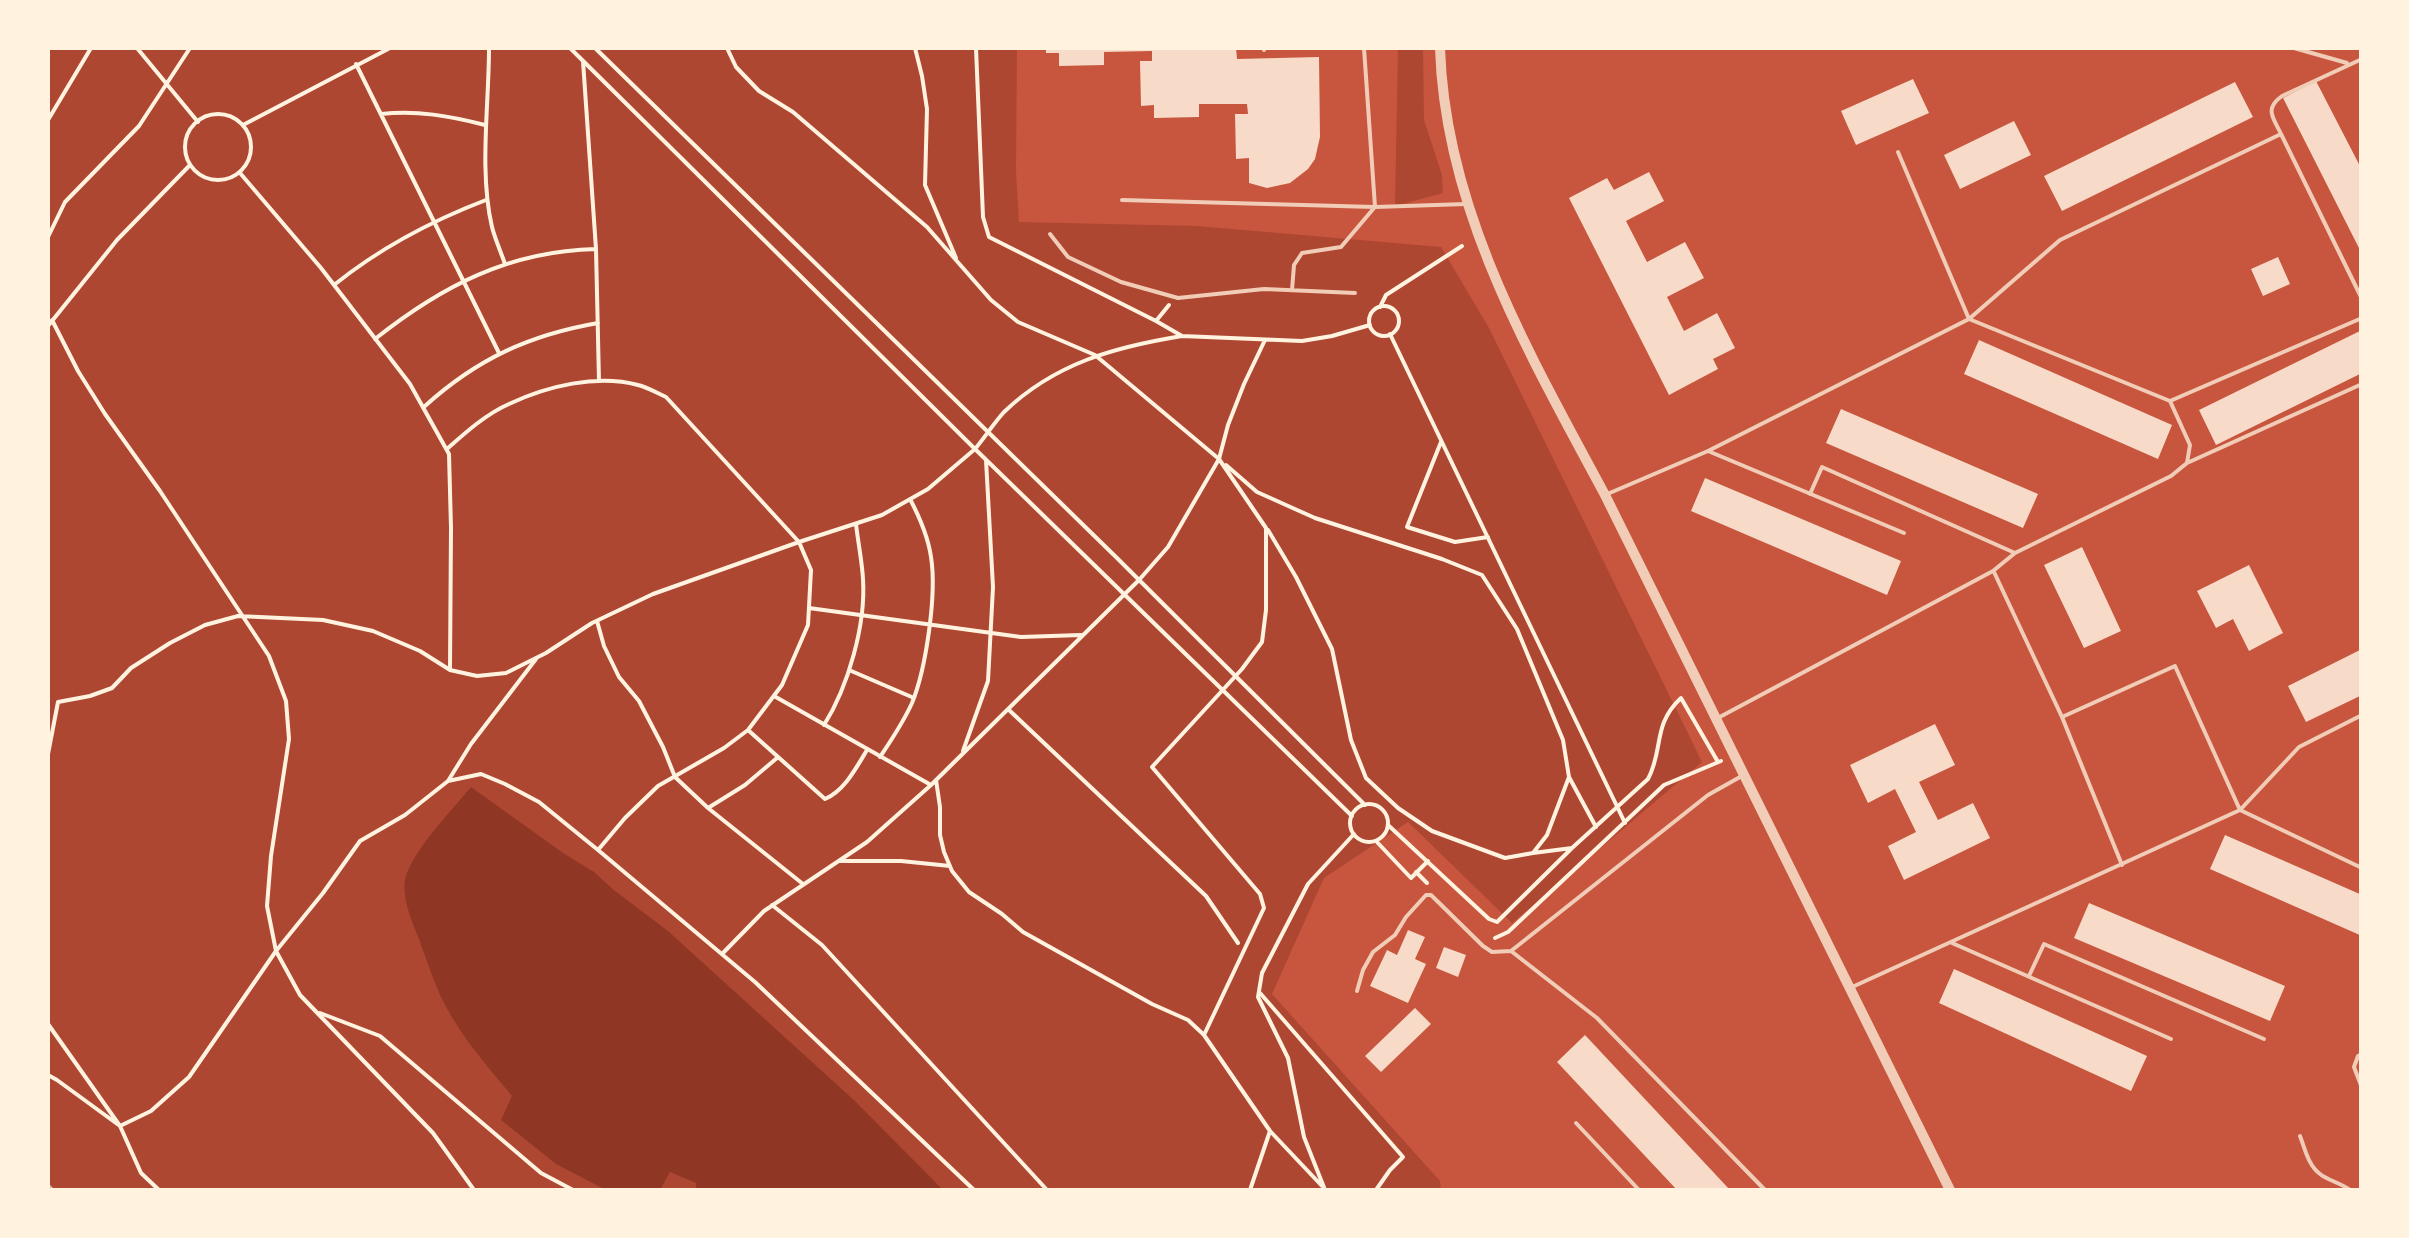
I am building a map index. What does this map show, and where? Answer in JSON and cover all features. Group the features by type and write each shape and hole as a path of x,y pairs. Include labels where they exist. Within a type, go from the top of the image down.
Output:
{"street":[{"path":"1440,48 1447,125 1482,248 1505,300 1606,494 1950,1190"}],"lane":[{"path":"1292,290 1294,265 1302,254 1341,248 1375,207 1364,48"},
{"path":"2294,48 2350,64"},
{"path":"2362,59 2282,96 2273,103 2271,111 2362,299"},
{"path":"1606,494 1708,451 1969,320 2060,240 2281,134"},
{"path":"1898,152 1969,320 2170,400 2190,446 2188,463"},
{"path":"1122,200 1375,207 1468,204"},
{"path":"1050,234 1068,257 1121,282 1178,298 1264,289 1355,293"},
{"path":"2170,400 2362,318"},
{"path":"1716,719 1994,571 2015,553 2171,476 2188,463 2362,384"},
{"path":"1708,451 1904,533"},
{"path":"1810,494 1822,467 2015,553"},
{"path":"1994,571 2062,717 2122,865"},
{"path":"2062,717 2175,666 2240,810 2362,868"},
{"path":"1850,988 2240,810 2299,748 2362,715"},
{"path":"1357,991 1372,952 1396,935 1426,894 1492,952 1511,951 1708,795 1744,775"},
{"path":"1952,942 2171,1039"},
{"path":"2029,976 2044,944 2264,1039"},
{"path":"1511,951 1596,1018 1765,1190"},
{"path":"2362,1054 2354,1067 2362,1088"},
{"path":"1576,1122 1639,1190"},
{"path":"2300,1136 2319,1174 2350,1190"}],"path":[{"path":"48,120 91,48"},
{"path":"138,48 198,122"},
{"path":"48,237 65,202 139,126 190,48"},
{"path":"243,124 390,48"},
{"path":"490,48 488,199 492,228 505,264"},
{"path":"570,48 1352,816"},
{"path":"595,48 1365,805 1381,809 1388,825 1489,919 1498,922 1648,778 1664,721 1681,698 1718,762"},
{"path":"727,48 736,67 759,91 793,112 928,227 991,300 1018,322 1095,355 1258,492 1315,518 1482,575 1517,630 1562,740 1569,777 1596,827"},
{"path":"915,48 927,109 925,185 958,262"},
{"path":"976,48 983,217 989,237 1182,336"},
{"path":"583,60 596,249 599,381"},
{"path":"356,64 500,353"},
{"path":"218,112 243,124 252,147 249,161 240,173 216,180 190,165 184,145 198,122 218,112"},
{"path":"381,114 432,114 486,125"},
{"path":"48,326 117,240 190,165"},
{"path":"240,173 410,384 449,454 450,670"},
{"path":"334,285 360,264 434,221 488,199"},
{"path":"1380,307 1392,309 1399,322 1396,329 1383,336 1370,325 1372,312 1386,295 1462,246"},
{"path":"375,338 408,312 464,280 540,255 596,249"},
{"path":"52,320 105,414 270,656 286,701 288,739 266,906 276,951 300,995 433,1133 474,1190"},
{"path":"424,407 446,386 500,353 598,323"},
{"path":"48,704 112,688 131,668 170,643 205,625 244,616 323,620 373,632 420,651 450,670 477,676 506,673 653,594 882,515 928,489 975,449 1004,413 1045,381 1095,355 1182,336 1302,340 1370,325"},
{"path":"1390,334 1625,823"},
{"path":"722,954 772,905 867,842 931,786 1125,596 1168,546 1219,459 1228,425 1265,340"},
{"path":"446,449 507,404 554,387 599,381 639,385 666,398 799,542 811,570 808,625 782,684 748,730 658,786 598,850"},
{"path":"1442,441 1407,526 1455,542 1488,537"},
{"path":"1219,459 1296,577 1332,650 1351,740 1366,778 1432,831 1505,858 1572,848"},
{"path":"962,756 988,681 993,587 986,460"},
{"path":"880,756 900,728 914,698 930,624 932,560 924,528 910,499"},
{"path":"824,724 838,703 850,670 861,615 864,582 856,524"},
{"path":"1204,1034 1264,908 1260,894 1152,767 1262,642 1266,528"},
{"path":"808,608 1021,636 1081,635"},
{"path":"597,621 619,677 638,701 675,777 803,884"},
{"path":"120,1126 151,1111 188,1077 360,840 405,815 448,780 538,657"},
{"path":"850,670 914,698"},
{"path":"773,696 931,786"},
{"path":"48,754 58,702"},
{"path":"1009,710 1206,896 1238,942"},
{"path":"748,730 826,799 842,787 868,749"},
{"path":"1486,937 1498,938 1508,932 1664,786 1734,755"},
{"path":"708,808 777,758"},
{"path":"448,780 481,774 539,802 755,982 974,1190"},
{"path":"1533,854 1546,835 1569,777"},
{"path":"936,780 940,834 950,866 969,892 1023,932 1188,1020 1204,1034 1270,1132 1325,1189"},
{"path":"1381,809 1389,800"},
{"path":"1365,805 1352,816 1354,834 1366,842 1376,841 1388,825"},
{"path":"1325,1189 1304,1137 1288,1058 1259,993 1262,973 1308,884 1354,834"},
{"path":"1376,841 1411,878 1428,862"},
{"path":"840,861 901,860 950,866"},
{"path":"1416,872 1428,884"},
{"path":"772,905 822,944 1047,1190"},
{"path":"1259,993 1403,1157 1376,1190"},
{"path":"316,1011 380,1036 541,1173 573,1190"},
{"path":"48,1024 120,1126 142,1173 159,1190"},
{"path":"48,1076 120,1126"},
{"path":"1250,1190 1270,1132"}],"shaded area":[{"path":"48,48 1017,48 1019,222 1197,226 1441,247 1489,328 1702,762 1512,923 1408,822 1324,878 1272,994 1440,1181 1441,1190 48,1190"},
{"path":"1398,48 1423,48 1424,120 1442,175 1443,193 1395,206"},
{"path":"471,787 594,872 668,931 856,1102 943,1190 696,1190 696,1183 670,1172 660,1190 606,1190 556,1164 501,1120 512,1096 467,1040 444,1003 405,895 405,880 415,857"}],"building":[{"path":"1046,48 1236,48 1237,59 1319,57 1320,137 1315,159 1290,183 1267,188 1249,183 1249,158 1236,159 1235,114 1248,114 1247,104 1199,104 1199,117 1154,118 1154,105 1141,106 1140,61 1152,61 1152,51 1104,52 1104,65 1059,66 1059,53 1046,53"},
{"path":"1913,79 1929,113 1856,145 1841,111"},
{"path":"2316,81 2362,170 2362,254 2283,98"},
{"path":"2235,82 2253,117 2062,211 2044,176"},
{"path":"2014,121 2031,155 1960,189 1944,155"},
{"path":"1649,172 1664,201 1626,221 1647,262 1685,242 1704,278 1667,297 1684,331 1717,313 1735,348 1713,359 1718,369 1669,395 1569,198 1607,178 1614,190"},
{"path":"2278,257 2290,284 2263,296 2251,269"},
{"path":"2362,330 2362,373 2216,445 2199,410"},
{"path":"1979,340 2172,425 2158,459 1964,374"},
{"path":"1841,409 2038,494 2023,528 1826,443"},
{"path":"1705,478 1901,561 1887,595 1691,511"},
{"path":"2082,547 2121,631 2084,648 2044,565"},
{"path":"2249,565 2283,633 2249,651 2233,619 2216,628 2197,591"},
{"path":"2362,649 2362,695 2306,722 2288,686"},
{"path":"1935,724 1955,765 1919,782 1938,820 1973,803 1990,838 1904,880 1888,846 1916,832 1895,789 1868,803 1850,765"},
{"path":"2225,835 2362,895 2362,936 2210,869"},
{"path":"2089,903 2285,986 2270,1021 2074,938"},
{"path":"1408,930 1425,937 1415,959 1426,964 1408,1003 1370,986 1387,950 1397,955"},
{"path":"1444,947 1466,955 1458,977 1436,968"},
{"path":"1954,969 2147,1056 2131,1091 1939,1003"},
{"path":"1415,1008 1431,1024 1381,1072 1365,1056"},
{"path":"1585,1035 1730,1190 1677,1190 1557,1062"}],"railway":[{"path":"48,1187 51,1190"}]}
